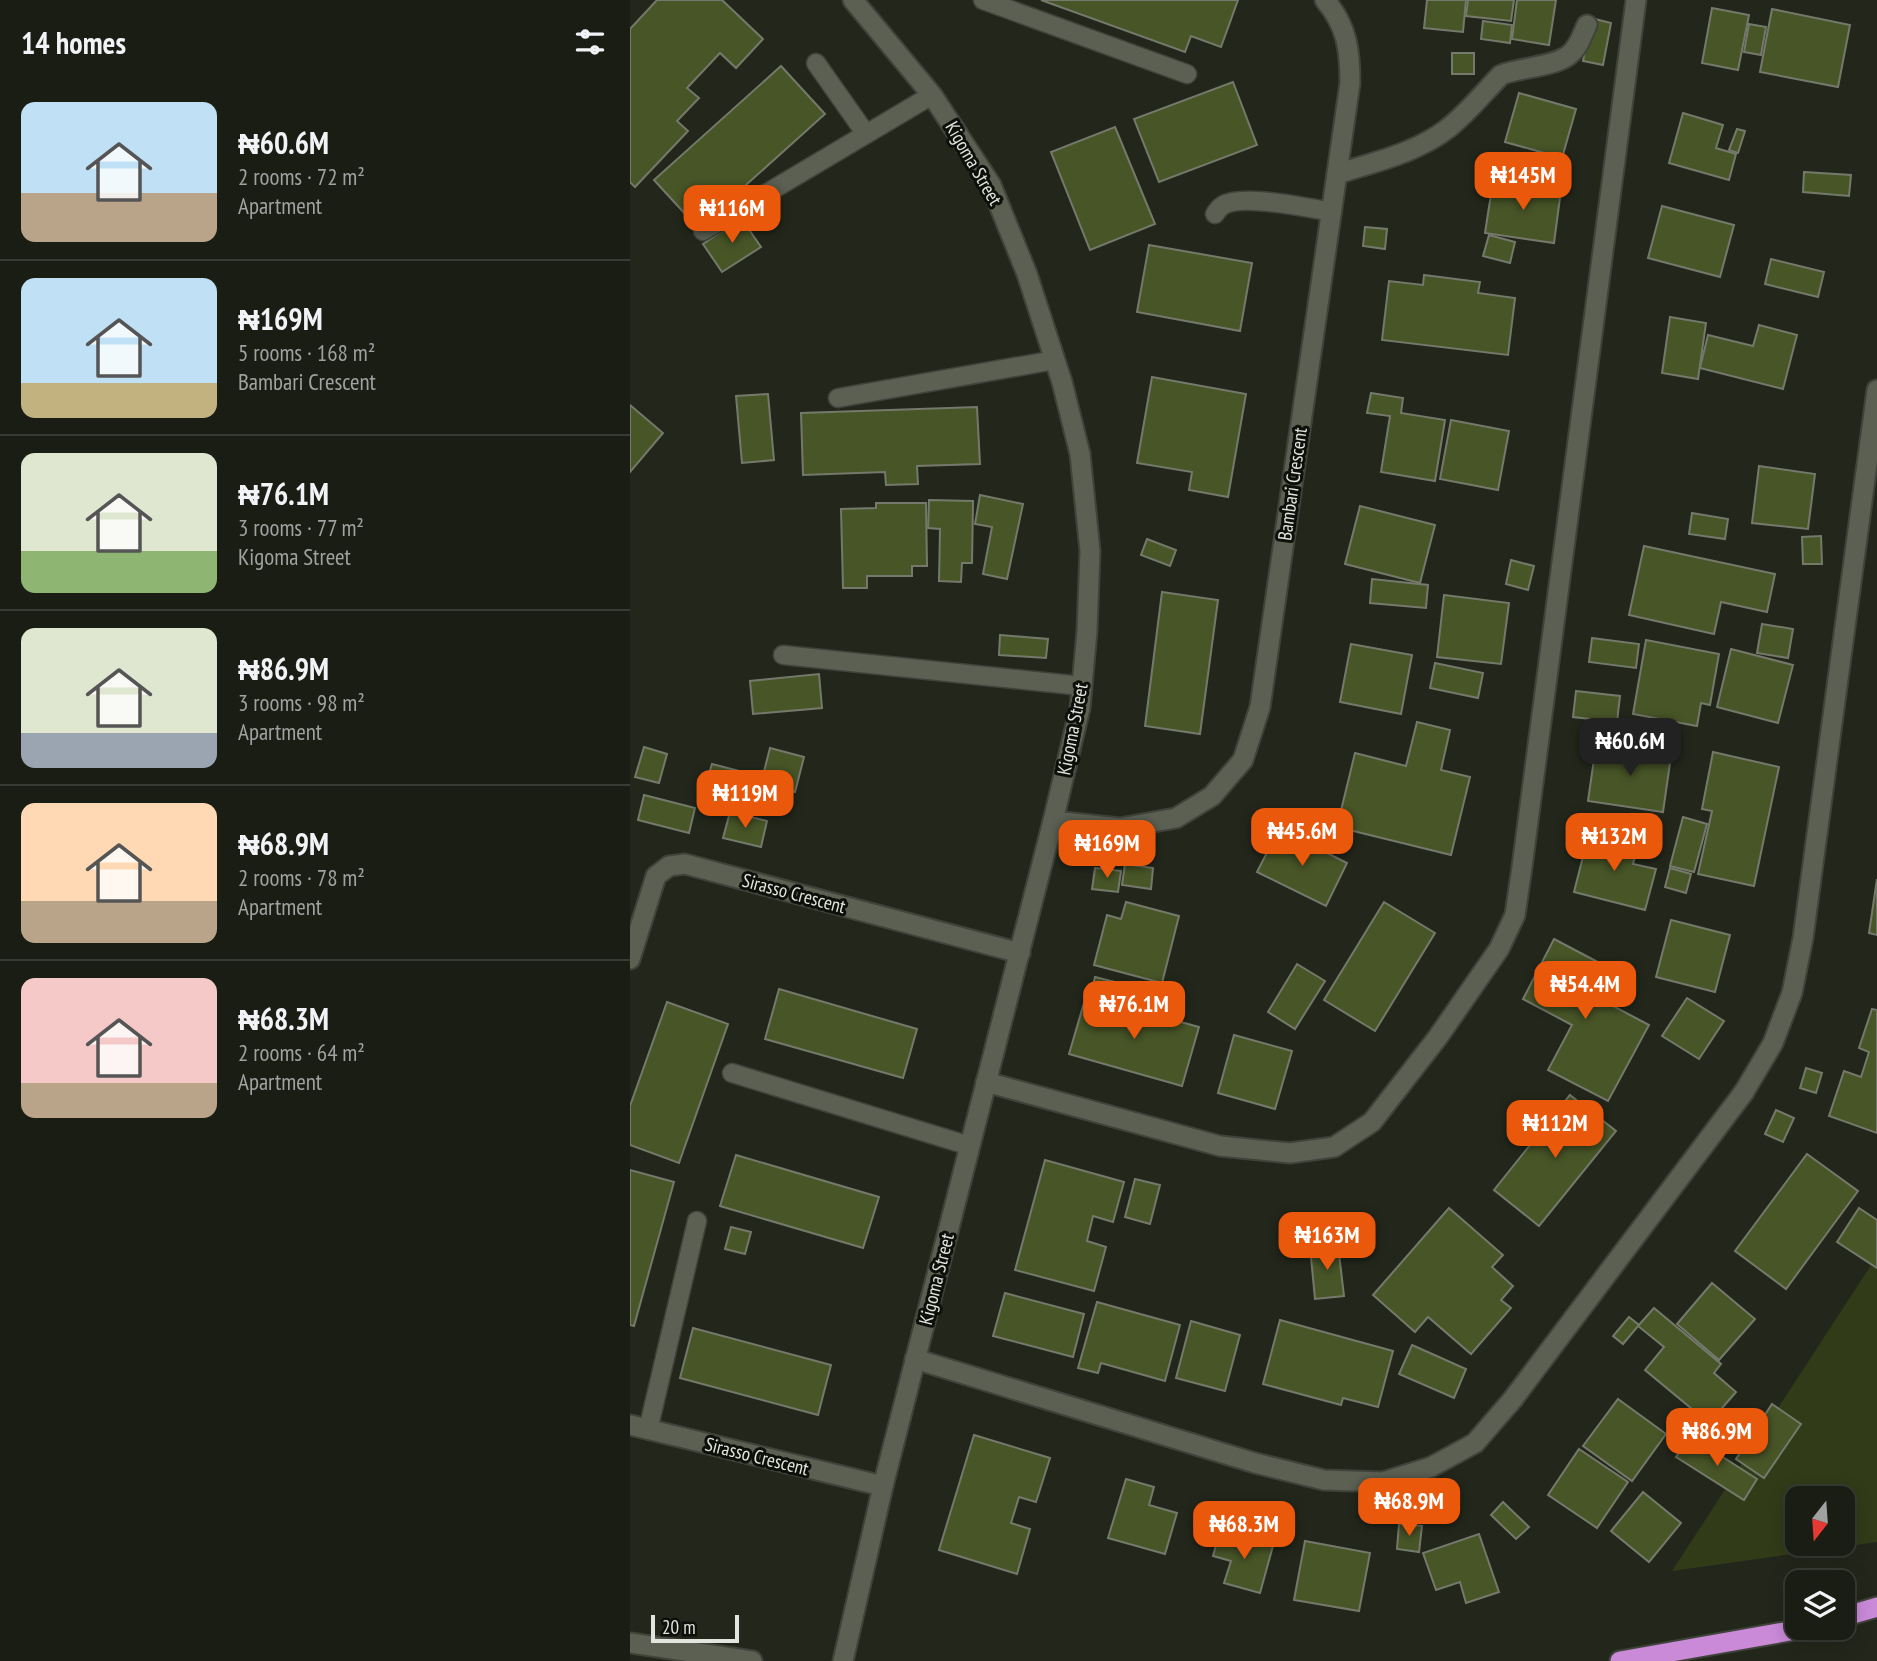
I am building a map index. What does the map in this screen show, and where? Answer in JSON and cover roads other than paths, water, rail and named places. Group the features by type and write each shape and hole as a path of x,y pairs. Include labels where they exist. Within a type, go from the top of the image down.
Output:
{"highway":[{"path":"1855,1613 1877,1607"},
{"path":"1620,1661 1785,1632"}],"street":[{"name":"Kigoma Street","path":"843,1661 883,1486 1080,708 1090,551 1080,454 1055,360 1027,274 991,185 932,94 853,0"},
{"name":"Bambari Crescent","path":"1053,821 1120,828 1176,818 1212,796 1243,760 1260,707 1350,83 1350,54 1345,34 1325,0"},
{"path":"986,1082 1220,1146 1290,1153 1334,1147 1372,1122 1438,1037 1499,949 1515,915 1522,867 1636,0"},
{"path":"1337,174 1418,147 1437,136 1450,127 1501,75 1512,70 1562,60 1570,55 1587,25"},
{"path":"915,1359 1255,1463 1324,1480 1383,1482 1431,1467 1475,1443 1513,1399 1744,1092 1773,1042 1792,993 1805,924 1877,390"},
{"name":"Sirasso Crescent","path":"630,959 656,876 669,866 685,864 1020,953"},
{"name":"Sirasso Crescent","path":"639,1427 883,1486"},
{"path":"630,1643 752,1661"}],"lane":[{"path":"983,0 1187,74"},
{"path":"816,63 866,134"},
{"path":"702,231 932,94"},
{"path":"1215,214 1222,205 1242,201 1278,203 1332,212"},
{"path":"838,398 1055,360"},
{"path":"783,655 1082,686"},
{"path":"732,1073 970,1146"},
{"path":"639,1427 697,1221"}]}
